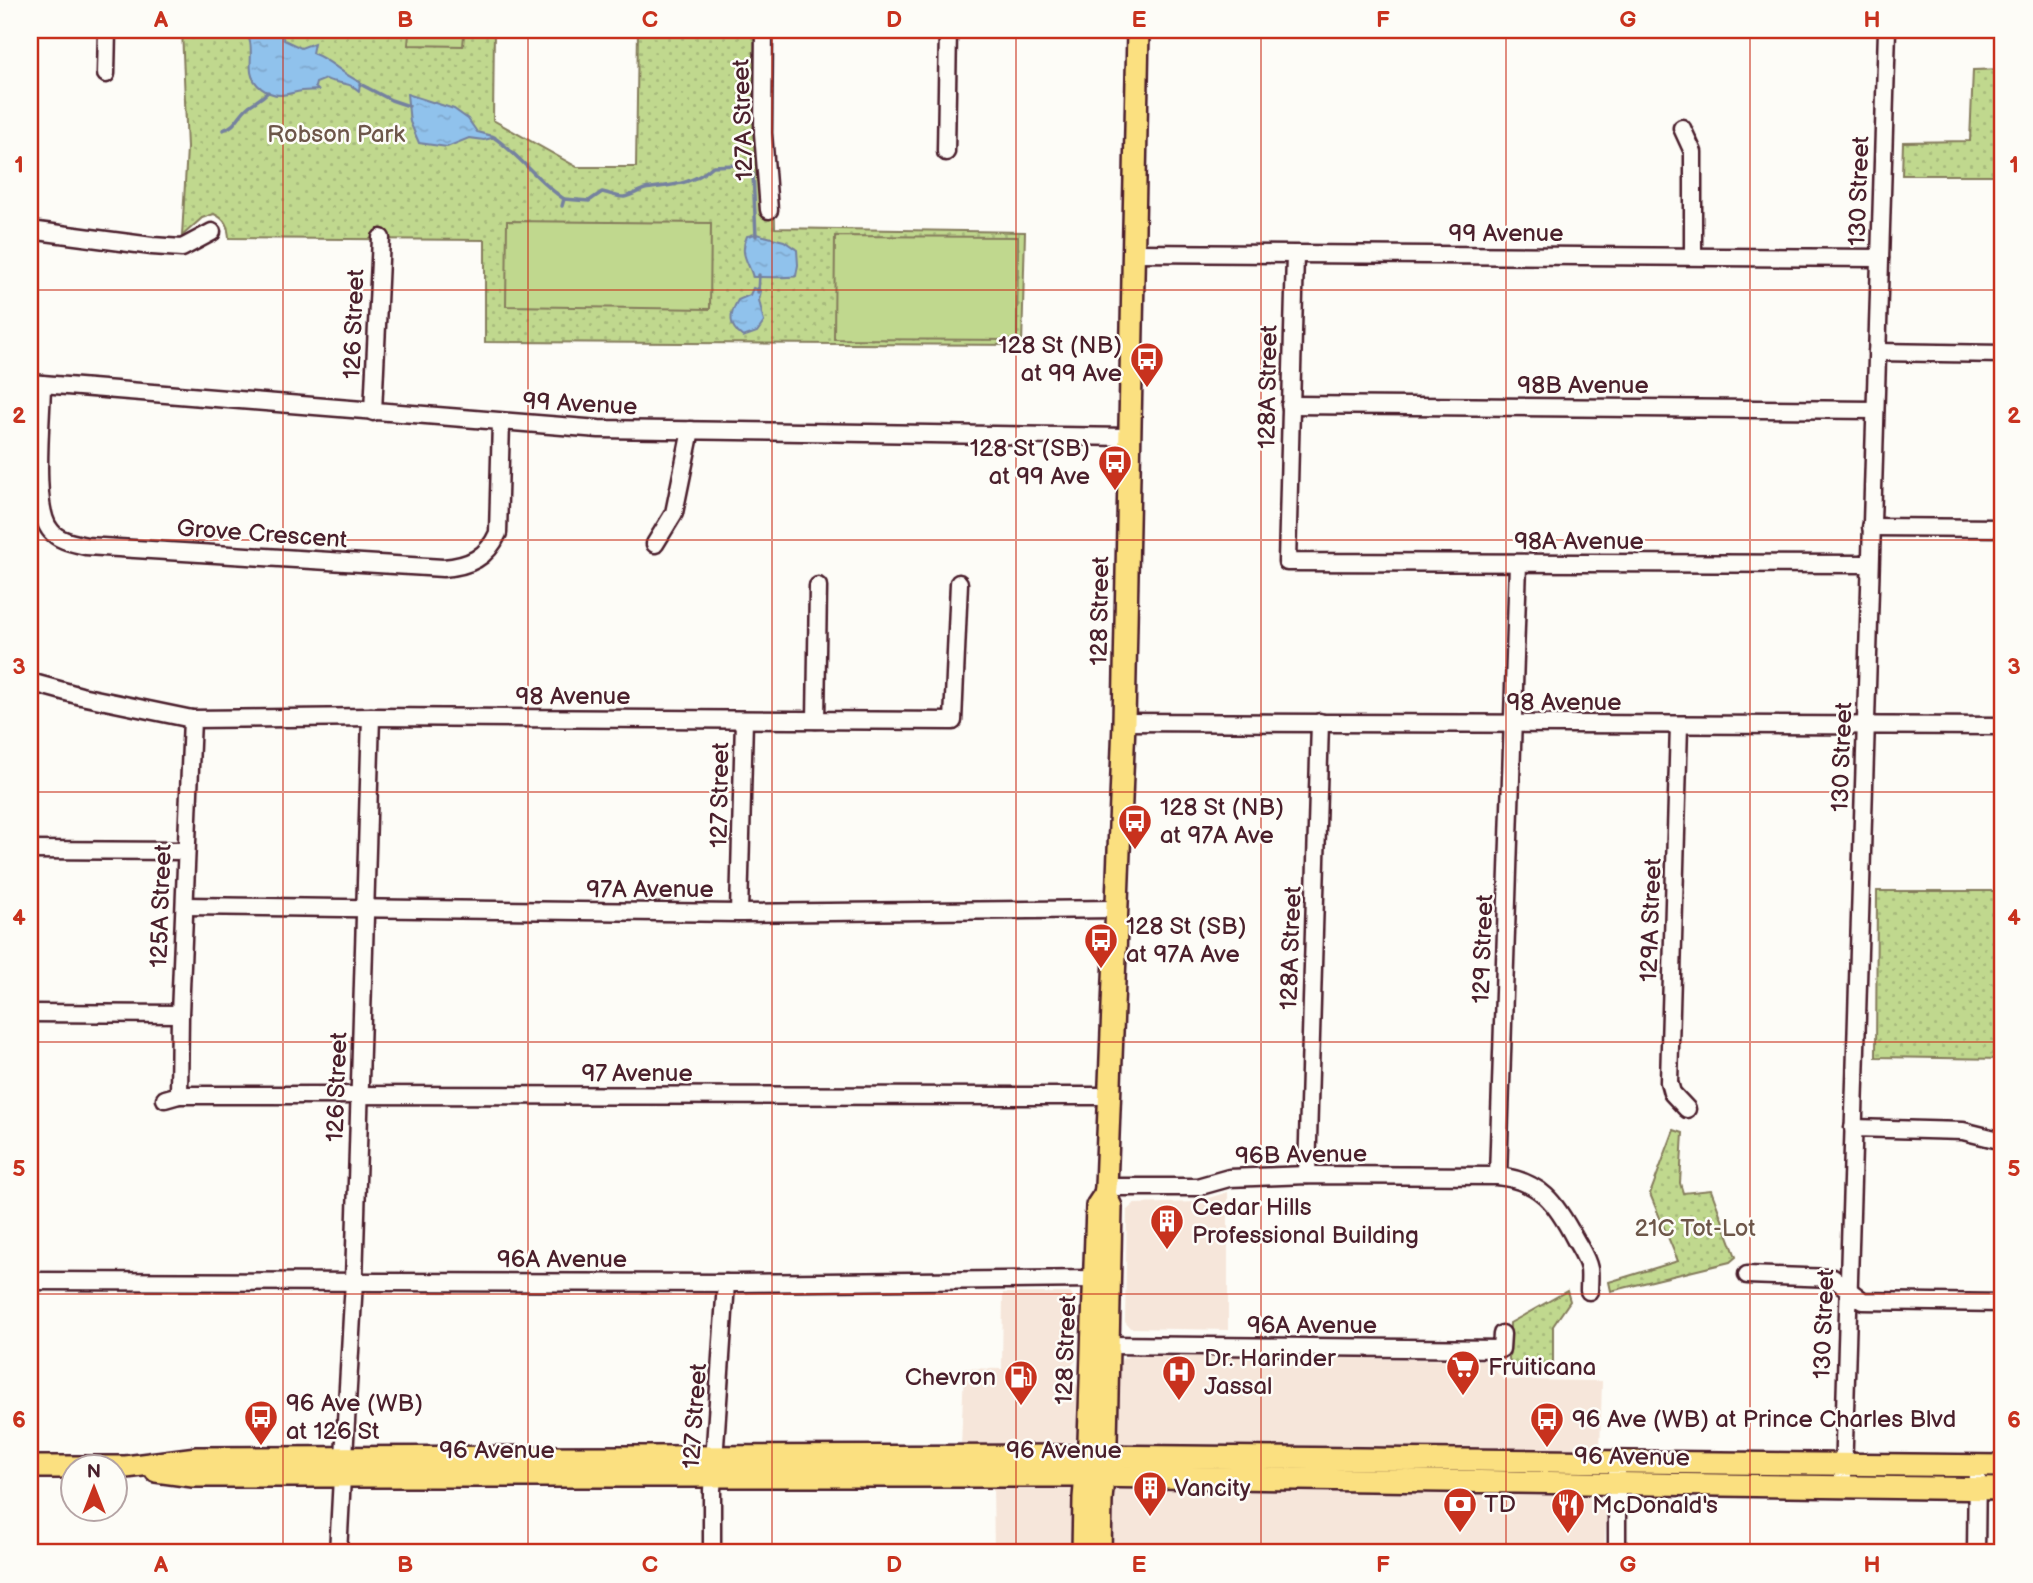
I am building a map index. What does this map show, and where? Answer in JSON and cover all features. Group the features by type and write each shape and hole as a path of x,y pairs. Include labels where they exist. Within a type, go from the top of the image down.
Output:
{"main road":[{"name":"128 Street","path":"1100,1553 1095,1466 1094,1279 1097,1206 1105,1190 1124,722 1138,30"},
{"name":"128 Street","path":"1083,1553 1108,1345 1111,1206 1105,1190"},
{"name":"96 Avenue","path":"343,1467 376,1457 715,1466"},
{"name":"96 Avenue","path":"30,1467 126,1466 197,1458 343,1467 1095,1466 1427,1460 1843,1486 2003,1489"},
{"path":"1400,1479 1427,1460"},
{"path":"1329,1478 1367,1461"},
{"name":"96 Avenue","path":"1095,1466 1400,1479 1843,1464 2003,1466"}],"street":[{"path":"106,74 107,30"},
{"name":"127A Street","path":"764,30 763,134 769,210"},
{"path":"946,152 948,30"},
{"name":"130 Street","path":"1843,1486 1887,30"},
{"path":"1682,128 1693,152 1693,256"},
{"path":"30,230 182,248 212,232"},
{"name":"126 Street","path":"373,412 381,238"},
{"name":"99 Avenue","path":"1132,253 1880,258"},
{"name":"128A Street","path":"1287,562 1295,254"},
{"path":"1877,352 2003,354"},
{"name":"99 Avenue","path":"36,383 599,429 1129,437"},
{"name":"Grove Crescent","path":"36,383 39,491 43,519 54,535 86,546 458,567 484,555 498,533 501,422"},
{"name":"98B Avenue","path":"1290,405 1875,410"},
{"path":"655,544 674,513 691,430"},
{"path":"1871,527 2003,528"},
{"name":"98A Avenue","path":"1287,562 1870,564"},
{"name":"129 Street","path":"1498,1176 1518,564"},
{"name":"98 Avenue","path":"30,682 81,696 192,719 953,721 959,583"},
{"path":"816,720 818,586"},
{"name":"126 Street","path":"338,1553 354,1281 371,718"},
{"name":"125A Street","path":"172,1097 180,1014 192,719"},
{"name":"127 Street","path":"739,913 744,720"},
{"name":"98 Avenue","path":"1124,722 2003,726"},
{"name":"128A Street","path":"1307,1174 1320,722"},
{"name":"129A Street","path":"1679,726 1669,1082 1672,1093 1687,1109"},
{"path":"30,850 186,851"},
{"name":"97A Avenue","path":"185,906 739,913 1115,909"},
{"path":"30,1013 180,1014"},
{"name":"97 Avenue","path":"172,1097 1110,1096"},
{"path":"1853,1128 1963,1131 2003,1141"},
{"name":"96B Avenue","path":"1105,1190 1197,1187 1229,1178 1307,1174 1498,1176"},
{"path":"1498,1176 1515,1178 1529,1184 1553,1202 1584,1254 1589,1268 1589,1291"},
{"path":"1747,1275 1833,1278 1863,1301 2003,1303"},
{"name":"96A Avenue","path":"30,1282 726,1283 1094,1279"},
{"name":"127 Street","path":"712,1553 726,1283"},
{"name":"96A Avenue","path":"1108,1345 1501,1349 1502,1334"},
{"path":"1976,1553 1977,1466"},
{"path":"1617,1472 1617,1553"}],"shaded area":[{"path":"1228,1192 1228,1330 1130,1328 1125,1322 1127,1210 1134,1204 1196,1202"},
{"path":"1003,1293 1070,1293 1077,1301 1076,1360 1069,1369 1070,1378 1079,1389 1078,1432 1071,1446 961,1447 964,1368 1002,1369"},
{"path":"1132,1355 1485,1360 1504,1380 1602,1381 1600,1453 1124,1447 1116,1437 1117,1370 1122,1359"},
{"path":"993,1484 1070,1486 1076,1495 1076,1553 994,1553"},
{"path":"1115,1487 1593,1489 1607,1504 1604,1553 1109,1553 1112,1490"}],"green space":[{"name":"Robson Park","path":"182,30 494,30 493,120 577,167 636,167 638,30 757,30 757,181 774,182 775,228 1025,232 1022,345 485,342 485,240 229,238 225,223 214,214 202,218 182,236 187,148"},
{"path":"414,30 458,30 458,35 464,35 463,46 408,45 409,34 414,34"},
{"path":"2003,69 2003,175 1902,175 1903,142 1970,141 1973,70"},
{"path":"507,221 711,223 710,309 506,306"},
{"path":"835,236 1018,237 1017,340 834,339"},
{"path":"1877,891 2003,891 2003,1059 1876,1057"},
{"name":"21C Tot-Lot","path":"1674,1130 1683,1133 1680,1183 1683,1193 1711,1190 1736,1257 1730,1262 1611,1291 1609,1282 1678,1261 1650,1194"},
{"path":"1567,1291 1570,1301 1553,1326 1553,1367 1512,1365 1509,1359 1510,1323"}],"water":[{"path":"244,30 279,30 284,40 301,48 314,43 312,53 360,82 359,91 326,79 316,83 318,90 280,95 266,91 252,77 251,45"},
{"path":"407,94 454,109 468,119 477,132 496,137 484,140 469,138 447,147 419,143 410,122"},
{"path":"756,234 784,241 797,250 796,276 753,277 744,248 747,236"},
{"path":"753,288 761,291 759,300 764,322 757,332 743,337 732,324 732,315 738,300 750,295"}],"waterway":[{"path":"360,84 409,106"},
{"path":"223,130 231,126 249,106 268,92"},
{"path":"492,136 564,199"},
{"path":"562,206 564,199 589,201 602,192 624,197 645,189 689,181 713,166 737,165 753,174 756,236"},
{"path":"758,292 759,275"}],"place":[{"name":"128 St (NB) at 99 Ave","path":"1147,389"},
{"name":"128 St (SB) at 99 Ave","path":"1115,492"},
{"name":"128 St (NB) at 97A Ave","path":"1135,851"},
{"name":"128 St (SB) at 97A Ave","path":"1101,970"},
{"name":"Cedar Hills Professional Building","path":"1167,1251"},
{"name":"Fruiticana","path":"1463,1397"},
{"name":"Dr. Harinder Jassal","path":"1179,1402"},
{"name":"Chevron","path":"1021,1407"},
{"name":"96 Ave (WB) at 126 St","path":"261,1447"},
{"name":"96 Ave (WB) at Prince Charles Blvd","path":"1547,1449"},
{"name":"Vancity","path":"1150,1518"},
{"name":"TD","path":"1460,1534"},
{"name":"McDonald's","path":"1568,1535"}]}
